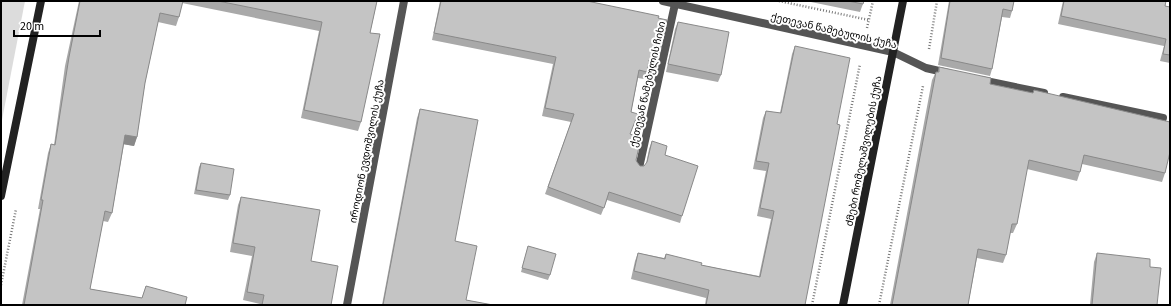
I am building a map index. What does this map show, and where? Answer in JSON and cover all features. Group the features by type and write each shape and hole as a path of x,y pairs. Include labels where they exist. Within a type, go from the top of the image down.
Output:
{"street":[{"path":"1,196 41,1"},
{"name":"იროდიონ ევდოშვილის ქუჩა","path":"346,305 404,1"},
{"name":"ქეთევან წამებულის ქუჩა","path":"663,1 893,52 926,68 956,75"},
{"name":"ძმები რომელაშვილების ქუჩა","path":"843,305 903,1"},
{"name":"ქეთევან წამებულის ჩიხი","path":"639,168 675,4"},
{"path":"971,78 1162,118"}],"path":[{"path":"779,1 869,20"},
{"path":"812,305 873,1"},
{"path":"879,305 938,1"}],"shaded area":[{"path":"1,1 25,1 1,125"}],"building":[{"path":"80,1 183,1 179,17 160,13 145,83 137,137 125,135 112,213 105,211 90,289 142,298 146,286 187,297 185,305 24,305 43,200 41,200 51,144 55,145 69,57"},
{"path":"218,1 377,1 370,33 380,34 361,122 304,110 322,22"},
{"path":"441,1 587,1 659,16 658,18 667,20 658,62 649,60 647,72 639,70 631,112 638,114 630,134 641,138 636,160 640,166 644,166 647,162 652,141 667,146 665,155 698,166 682,216 609,192 604,208 548,187 574,114 545,108 556,57 434,33"},
{"path":"848,1 864,1 863,4"},
{"path":"950,1 1014,1 1012,11 1003,9 992,69 941,58"},
{"path":"1064,1 1166,1 1165,6 1170,7 1170,55 1163,54 1166,39 1061,16"},
{"path":"678,22 729,32 721,75 668,64"},
{"path":"795,46 850,58 837,124 840,125 805,305 706,305 709,290 634,271 638,253 665,259 666,254 702,263 701,265 760,277 774,211 760,208 769,163 756,161 766,111 781,113"},
{"path":"939,67 991,78 990,84 1033,93 1034,90 1170,122 1170,152 1165,173 1084,155 1080,172 1029,160 1017,224 1012,224 1006,255 978,249 968,305 892,305 936,72 939,72"},
{"path":"420,109 478,120 455,241 477,246 466,300 493,305 383,305"},
{"path":"201,163 234,169 230,195 196,190"},
{"path":"241,197 320,210 311,261 338,266 331,305 262,305 264,295 247,292 255,247 233,243"},
{"path":"528,246 556,254 550,275 522,268"},
{"path":"1097,253 1150,259 1150,267 1161,268 1157,305 1092,305"}]}
